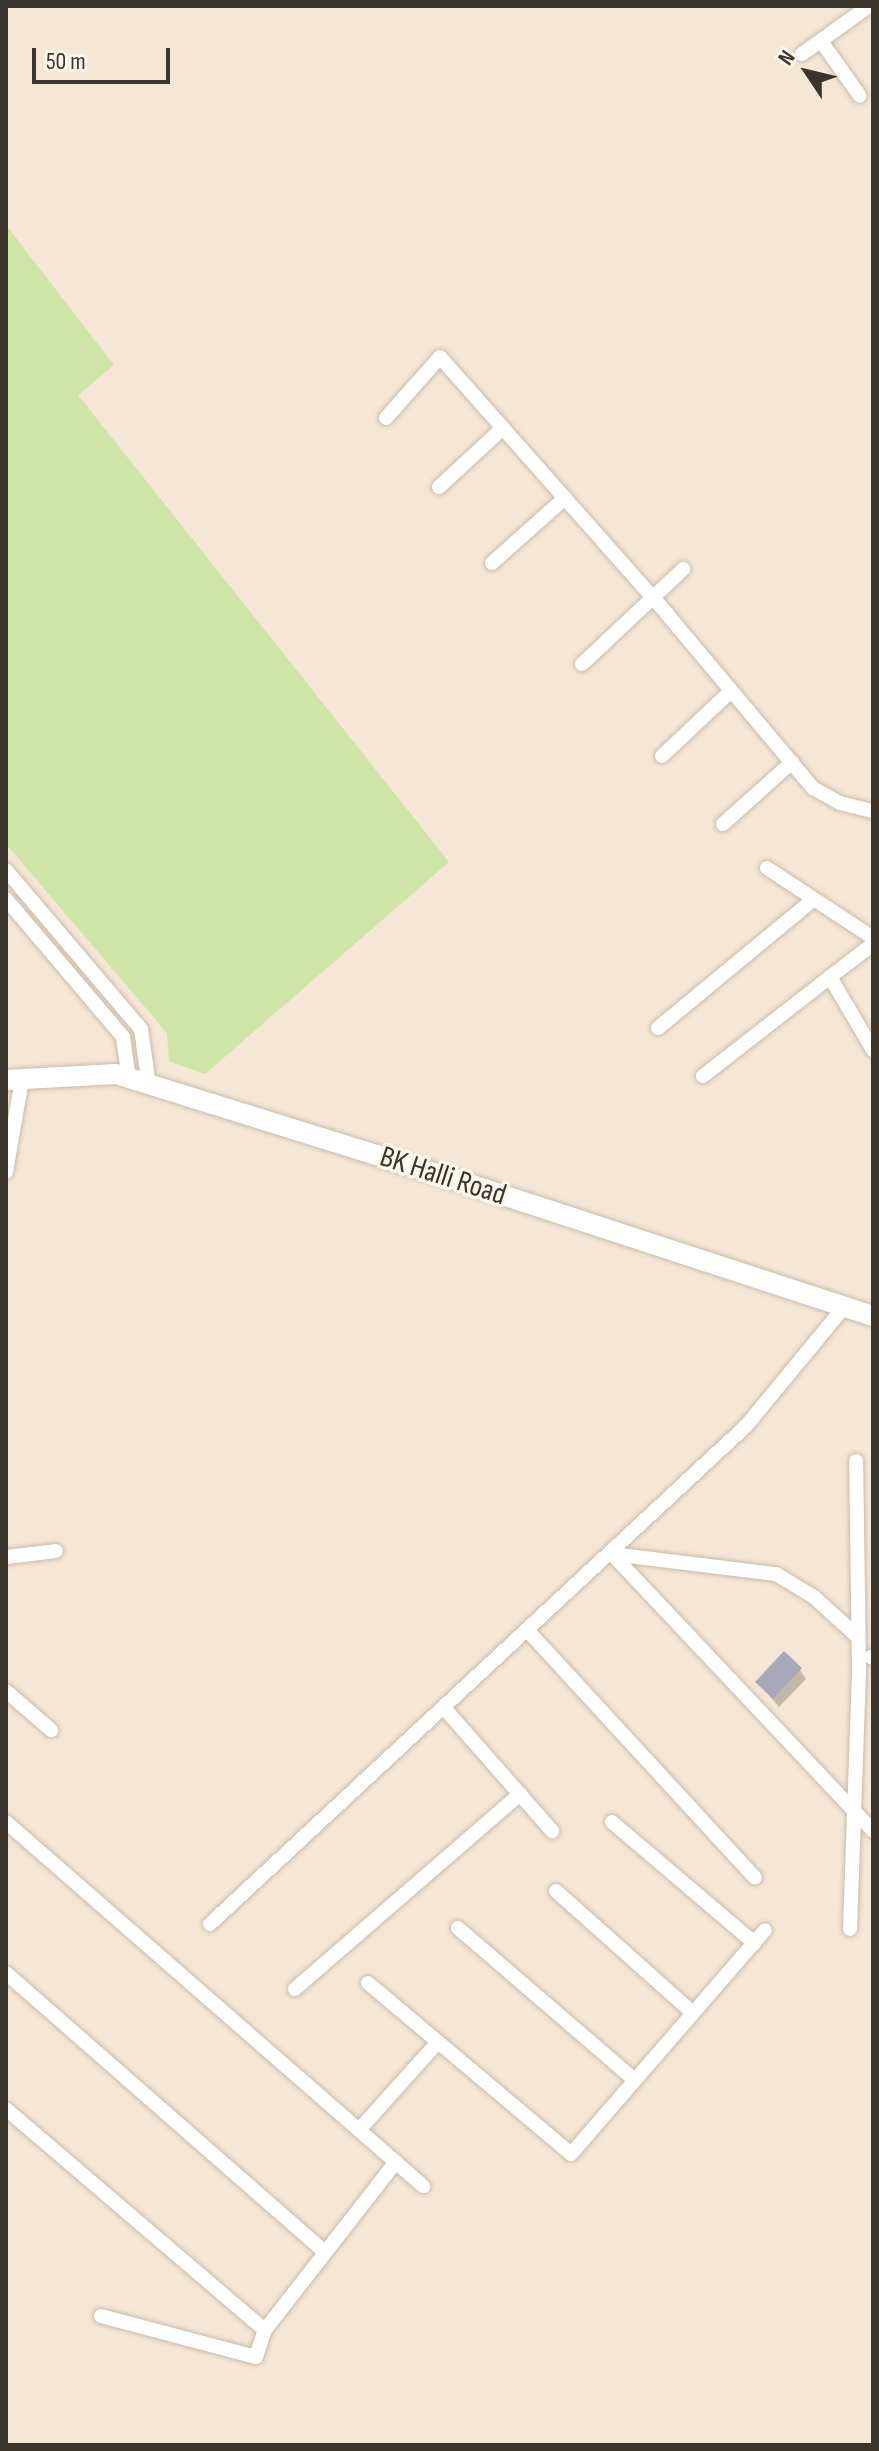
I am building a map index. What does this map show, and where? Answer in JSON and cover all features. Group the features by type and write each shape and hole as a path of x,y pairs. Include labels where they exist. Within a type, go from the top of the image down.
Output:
{"main road":[{"name":"BK Halli Road","path":"14,1080 116,1074 457,1180 873,1316"}],"street":[{"path":"802,54 869,6"},
{"path":"821,41 860,96"},
{"path":"386,418 440,357 651,597 813,788 840,803 873,811"},
{"path":"439,487 503,428"},
{"path":"492,563 565,498"},
{"path":"582,664 683,569"},
{"path":"662,756 731,691"},
{"path":"723,824 792,762"},
{"path":"703,1076 873,941 767,868"},
{"path":"6,870 141,1029 139,1082"},
{"path":"6,899 123,1037 139,1082"},
{"path":"658,1028 814,899"},
{"path":"830,977 873,1050"},
{"path":"6,1172 14,1080"},
{"path":"210,1924 612,1554 746,1426 845,1306"},
{"path":"850,1929 859,1669 856,1461"},
{"path":"6,1557 56,1551"},
{"path":"612,1554 776,1574 814,1597 858,1637"},
{"path":"612,1554 873,1831"},
{"path":"528,1631 755,1878"},
{"path":"859,1669 872,1657"},
{"path":"6,1691 51,1730"},
{"path":"444,1708 552,1831"},
{"path":"295,1989 520,1794"},
{"path":"6,1822 423,2186"},
{"path":"612,1822 754,1943"},
{"path":"556,1891 693,2013"},
{"path":"458,1928 635,2080"},
{"path":"368,1983 571,2154 765,1930"},
{"path":"6,1973 325,2252"},
{"path":"359,2130 438,2042"},
{"path":"6,2109 265,2330"},
{"path":"101,2316 256,2357 265,2330 396,2162"}],"green space":[{"path":"6,225 114,365 78,395 449,862 205,1074 169,1061 167,1033 6,844"}],"building":[{"path":"784,1651 802,1668 773,1699 755,1682"}]}
